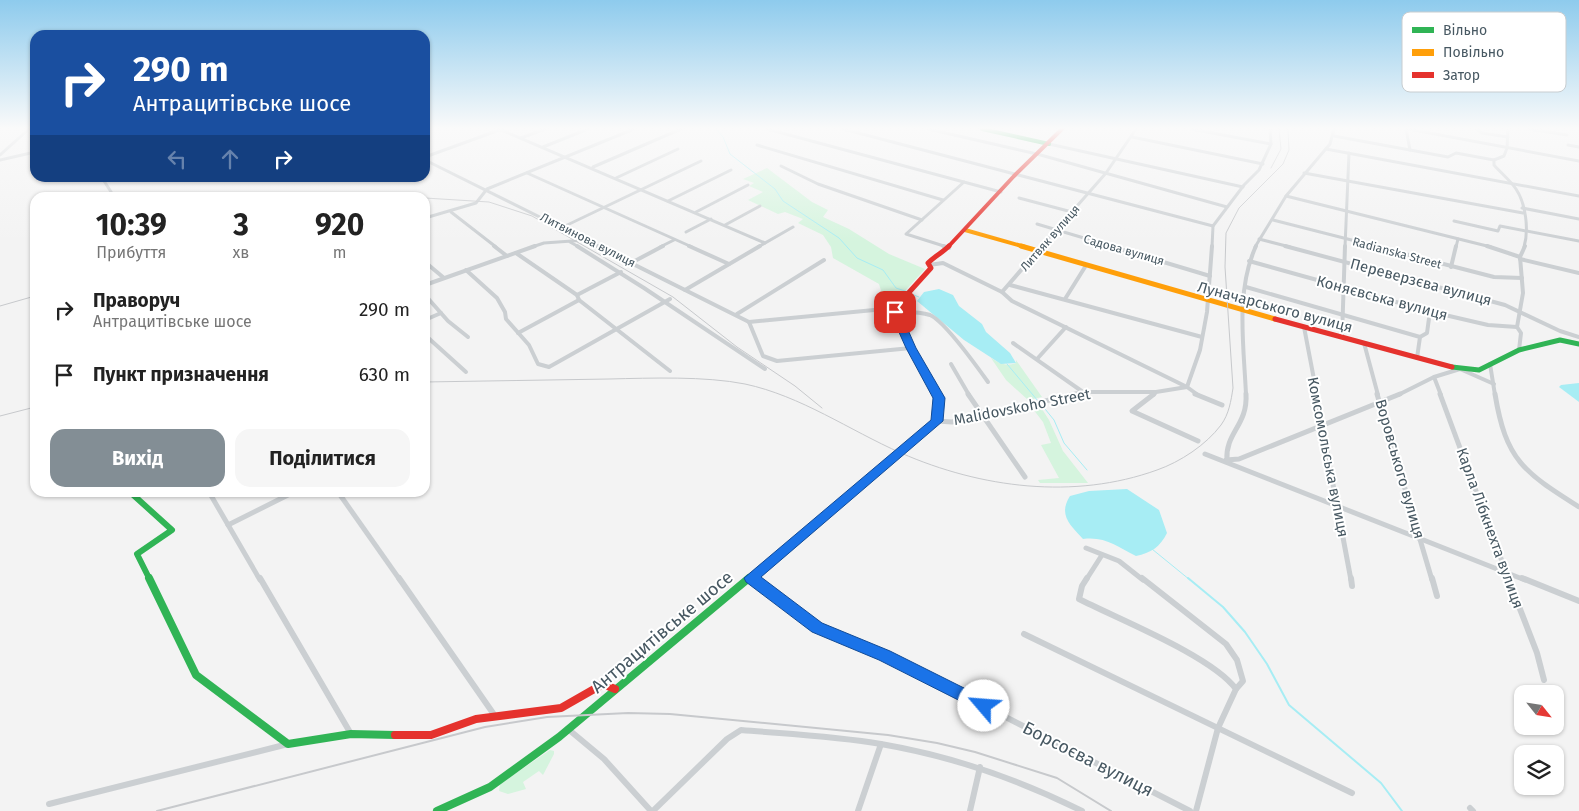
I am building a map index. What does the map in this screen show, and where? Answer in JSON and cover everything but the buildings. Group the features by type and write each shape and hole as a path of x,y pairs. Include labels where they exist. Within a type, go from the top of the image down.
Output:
{"main road":[{"path":"937,421 939,398 911,348 895,310 930,267 928,263 949,248 1024,167"},
{"name":"Луначарського вулиця","path":"965,230 1037,253 1460,369 1479,370 1519,350 1560,340 1579,344"},
{"name":"Антрацитівське шосе","path":"437,811 490,787 568,728 751,578 937,421"},
{"path":"136,497 172,530 136,554 196,675 288,744 352,734 432,735 476,719 497,718 561,708 603,684 614,689"}],"street":[{"name":"Литвинова вулиця","path":"443,167 750,322"},
{"path":"430,217 476,203 487,189 541,167"},
{"path":"593,167 765,243"},
{"path":"616,178 640,167"},
{"path":"562,227 691,167"},
{"path":"783,167 818,184 922,220"},
{"path":"830,167 942,200"},
{"path":"908,167 1000,192"},
{"path":"989,167 1213,226"},
{"path":"1084,167 1227,207"},
{"name":"Литвяк вулиця","path":"1002,292 1111,167"},
{"path":"1157,167 1243,186"},
{"path":"1187,387 1202,337 1208,301 1213,226 1243,186 1260,167"},
{"path":"1227,460 1224,450 1227,442 1246,414 1247,407 1242,309 1249,261 1259,239 1273,220 1286,196 1310,167"},
{"path":"1342,337 1350,167"},
{"path":"1422,167 1579,196"},
{"path":"1496,167 1518,191 1526,232 1523,254 1520,258 1523,313 1517,327 1521,333 1519,350"},
{"path":"668,201 731,170"},
{"path":"527,173 729,264"},
{"path":"1304,173 1579,219"},
{"path":"949,248 906,234 964,182"},
{"path":"695,212 748,185"},
{"path":"1286,196 1458,239 1520,258 1579,273"},
{"path":"1019,198 1072,212"},
{"path":"726,225 760,206"},
{"path":"451,212 507,256"},
{"path":"686,232 711,219"},
{"name":"Radianska Street","path":"1273,220 1451,267 1504,279 1522,278"},
{"path":"1454,221 1498,231 1500,226 1579,241"},
{"name":"Садова вулиця","path":"1037,224 1210,276"},
{"path":"685,290 793,227"},
{"name":"Переверзєва вулиця","path":"1259,239 1505,305 1560,331 1579,337"},
{"path":"1451,267 1458,239"},
{"path":"430,283 547,242 586,240"},
{"path":"631,263 674,240"},
{"path":"570,242 668,300 716,337 765,368"},
{"path":"516,253 577,295 579,300 615,330 670,371"},
{"path":"737,314 824,260"},
{"name":"Коняєвська вулиця","path":"1249,261 1488,326 1517,327"},
{"path":"930,267 943,264 1002,292 1012,301 1187,387 1196,394 1222,405"},
{"path":"430,266 444,278"},
{"path":"1066,299 1085,266"},
{"path":"466,270 501,304 506,311 506,318 529,344 538,364 549,368 668,300"},
{"path":"577,295 621,272"},
{"path":"1010,284 1202,337"},
{"path":"1246,287 1420,337 1427,333 1430,311"},
{"path":"518,332 579,300"},
{"path":"430,301 468,337"},
{"path":"911,348 777,361 764,356 750,322 895,310 932,316 968,353 988,382"},
{"path":"430,318 441,313"},
{"path":"1037,359 1066,327"},
{"name":"Комсомольська вулиця","path":"1304,327 1352,586"},
{"path":"1418,358 1420,337"},
{"path":"430,340 466,372"},
{"path":"1013,342 1083,392"},
{"name":"Воровського вулиця","path":"1364,343 1393,452 1437,596"},
{"path":"951,364 981,415 1025,477"},
{"path":"1490,364 1505,437 1511,451 1521,463 1552,490 1579,507"},
{"path":"1217,459 1239,459 1381,403 1434,377 1460,369 1494,384"},
{"name":"Карла Лібкнехта вулиця","path":"1434,377 1506,573 1538,653 1544,680"},
{"name":"Malidovskoho Street","path":"937,421 952,422 1083,392 1156,392 1187,387"},
{"path":"1156,392 1132,411 1198,441"},
{"path":"1204,454 1579,601"},
{"path":"212,497 352,734"},
{"path":"228,525 284,497"},
{"path":"342,497 497,718"},
{"path":"1086,548 1119,561 1141,577 1226,644 1237,660 1244,681 1236,689 1218,728 1196,811"},
{"path":"1102,555 1082,586 1079,599 1199,659 1230,681 1236,689"},
{"name":"Борсоєва вулиця","path":"751,578 817,627 884,655 1190,811"},
{"path":"1024,634 1103,674 1352,793"},
{"path":"568,728 604,759 652,811 727,740 741,730 880,744 980,767 1049,794 1082,811"},
{"path":"49,804 288,744"},
{"path":"858,811 880,744"},
{"path":"970,811 980,767"}],"green space":[{"path":"767,168 812,202 828,210 823,217 849,229 889,254 925,269 894,303 884,300 879,284 833,258 831,247 823,235 798,223 803,219 785,212 778,214 748,200 763,192 749,186 754,183 743,179"},
{"path":"991,358 1006,364 1016,363 1016,360 1042,397 1028,400 1006,380"},
{"path":"1040,406 1049,420 1063,451 1088,483 1040,483 1038,480 1059,478 1041,445 1051,443 1043,422 1033,409"},
{"path":"550,750 554,751 554,754 543,775 539,771 523,782 526,789 508,794 499,791 500,784"}],"water":[{"path":"939,289 953,295 959,306 982,324 986,332 1010,353 1016,363 1001,364 964,340 917,301 924,292"},
{"path":"1579,383 1579,402 1559,387 1561,385"},
{"path":"1127,489 1159,510 1167,533 1154,549 1136,556 1105,541 1091,538 1083,539 1070,524 1065,514 1070,496 1089,491"}],"waterway":[{"path":"747,167 775,189 783,201 839,238 857,258 883,270 896,288 908,292"},
{"path":"911,294 919,297"},
{"path":"1007,364 1038,401"},
{"path":"1041,404 1054,420 1064,443 1087,470"},
{"path":"1152,549 1190,580"},
{"path":"1188,578 1223,607 1245,632 1267,664 1289,705 1381,783 1402,811"}],"railway":[{"path":"430,382 660,378 729,381 766,389 786,397 901,453 963,475 995,482 1061,487 1093,485 1125,479 1157,470 1183,458 1208,439 1221,425 1226,416 1233,388 1225,267 1226,233 1239,208 1280,167"},
{"path":"430,198 489,202 532,216 673,297 737,347 795,386 822,408"},
{"path":"0,306 30,297"},
{"path":"0,416 30,408"},
{"path":"157,811 485,727 547,717 628,713 670,714 888,735 937,743 975,752 1057,778 1111,811"}],"traffic: fast":[{"path":"1452,367 1479,370 1519,350 1560,340 1579,344"},
{"path":"136,497 172,530 137,554 196,675 288,744 351,734 395,735"},
{"path":"437,811 490,787 559,737 770,561"}],"traffic: slow":[{"path":"965,230 1275,319"},
{"path":"770,561 937,421 939,398 896,317 895,308 903,299"}],"traffic: jam":[{"path":"903,299 931,268 928,263 936,256 941,255 1023,167"},
{"path":"1275,319 1452,367"},
{"path":"395,735 431,735 476,719 561,708 603,684 615,689"}],"route":[{"path":"895,312 911,348 939,398 937,421 901,454 826,513 751,578 817,627 884,655 984,706"}]}
